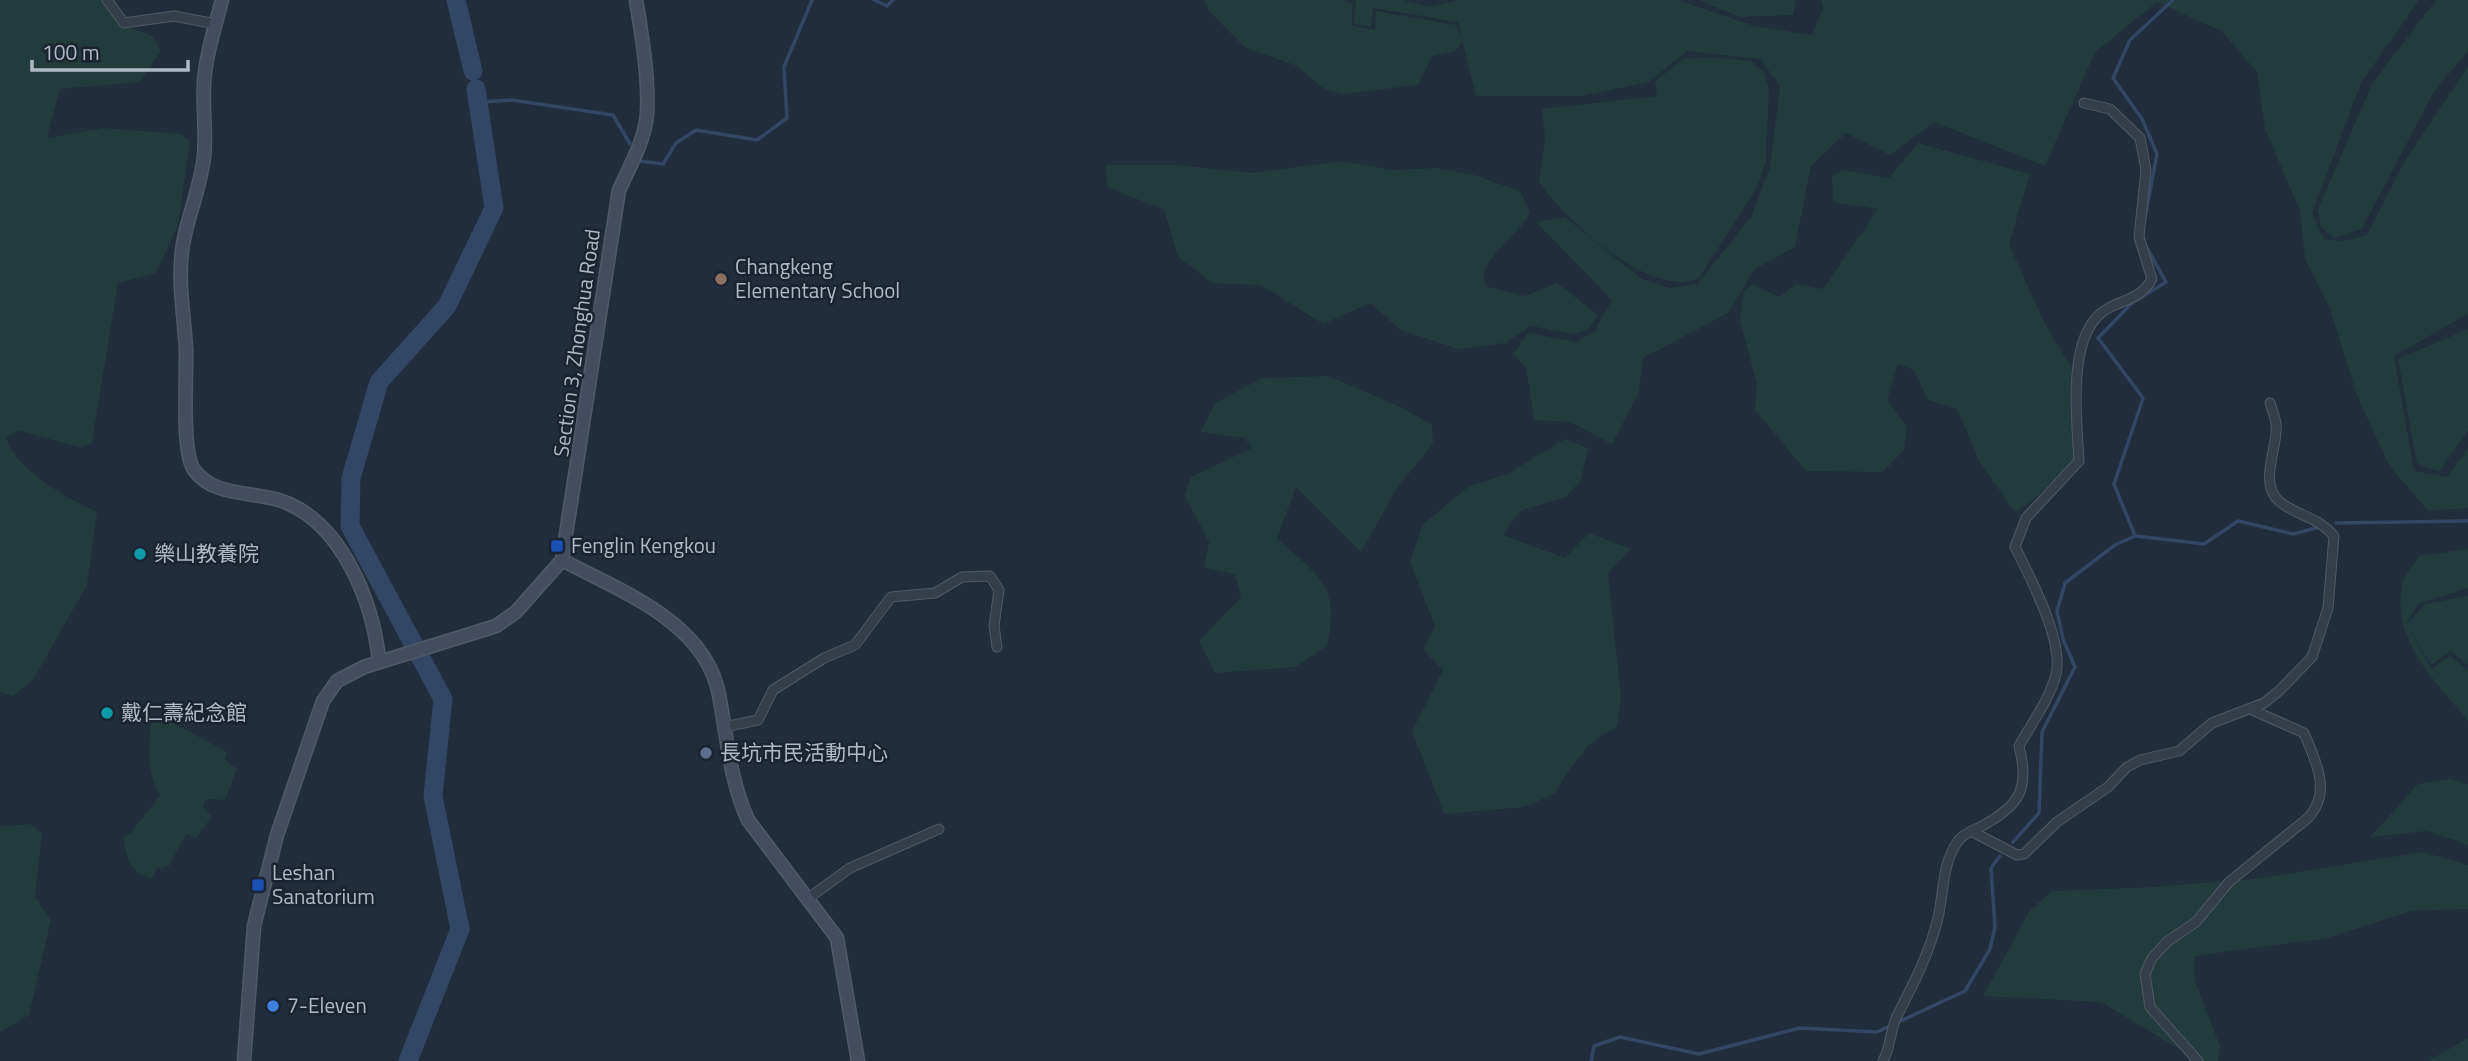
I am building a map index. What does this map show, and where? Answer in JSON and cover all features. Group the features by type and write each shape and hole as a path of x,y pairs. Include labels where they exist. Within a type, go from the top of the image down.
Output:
{"street":[{"path":"107,0 124,23 174,16 215,24"},
{"path":"222,0 205,71 204,156 183,245 179,281 186,349 187,448 193,469 205,479 224,490 287,503 326,530 344,553 375,626 383,659"},
{"name":"Section 3, Zhonghua Road","path":"562,559 619,190 639,146 647,114 642,36 636,0"},
{"path":"1883,1061 1896,1018 1912,991 1930,946 1948,863 1959,839 1993,819 2020,795 2025,771 2019,746 2053,684 2057,671 2056,647 2033,584 2015,547 2026,518 2079,461 2077,405 2081,344 2096,317 2145,292 2152,279 2139,237 2146,170 2140,138 2110,109 2084,103"},
{"path":"1971,831 2017,855 2024,854 2057,822 2108,787 2127,767 2140,760 2179,751 2211,723 2250,709 2280,691 2312,657 2329,608 2334,536 2322,522 2289,507 2278,500 2275,494 2269,466 2276,443 2276,423 2270,403"},
{"path":"244,1061 254,926 277,835 323,701 337,681 383,659 495,626 516,612 562,559 651,608 694,641 710,664 738,798 748,820 810,897 837,938 858,1061"},
{"path":"724,727 758,720 773,690 824,658 855,645 891,597 935,593 962,577 990,576 999,590 994,625 997,647"},
{"path":"2198,1061 2150,1007 2145,974 2152,958 2168,941 2196,922 2229,882 2308,818 2318,807 2322,789 2304,733 2250,709"},
{"path":"810,897 850,868 939,829"}],"green space":[{"path":"0,0 110,0 126,26 152,36 161,51 140,82 60,89 47,138 103,128 181,134 190,141 178,225 156,273 118,283 92,442 82,448 20,431 6,436 10,448 30,471 57,491 97,512 87,585 33,680 13,696 0,692"},
{"path":"1204,0 1344,0 1352,3 1352,25 1375,30 1376,11 1456,25 1462,38 1458,22 1373,8 1371,27 1354,24 1356,1 1353,0 1403,0 1430,7 1457,0 1678,0 1754,26 1812,35 1823,8 1821,0 2419,0 2361,83 2312,213 2324,239 2344,241 2367,235 2406,159 2468,67 2468,314 2394,356 2414,471 2447,477 2468,448 2468,508 2428,511 2389,465 2357,396 2330,309 2305,259 2300,211 2265,129 2257,72 2221,31 2157,2 2095,52 2045,166 1934,122 1890,155 1846,133 1811,166 1795,247 1755,269 1728,313 1643,358 1639,392 1612,444 1570,422 1534,420 1526,368 1513,354 1528,333 1577,342 1595,330 1612,300 1536,222 1565,217 1642,279 1671,288 1697,284 1751,217 1770,167 1780,86 1760,59 1687,51 1649,82 1581,96 1476,96 1462,40 1456,51 1433,56 1418,85 1343,94 1324,89 1297,66 1244,47 1209,11"},
{"path":"1699,0 1796,0 1793,15 1740,17"},
{"path":"2436,0 2468,0 2468,51 2433,93 2362,229 2334,238 2321,227 2318,209 2372,84"},
{"path":"1707,57 1751,61 1764,72 1769,88 1766,162 1756,189 1699,278 1680,282 1658,278 1634,267 1588,235 1551,198 1539,182 1545,138 1542,109 1657,96 1655,81 1683,59"},
{"path":"1918,143 2030,174 2009,244 2043,320 2075,374 2071,409 2076,459 2032,501 2015,512 1980,463 1957,409 1928,400 1914,370 1898,364 1887,401 1907,426 1904,450 1883,472 1806,471 1755,410 1757,384 1740,321 1744,291 1752,284 1779,297 1796,284 1823,289 1878,209 1833,202 1832,176 1843,170 1889,178"},
{"path":"1342,161 1393,170 1436,168 1474,175 1520,191 1530,212 1487,265 1483,275 1488,287 1525,296 1557,283 1598,315 1588,330 1573,334 1531,326 1505,343 1458,349 1400,330 1370,303 1323,324 1261,285 1212,283 1178,257 1164,210 1107,187 1106,165 1176,165 1254,173"},
{"path":"2468,329 2468,430 2439,472 2417,464 2398,359"},
{"path":"1329,376 1401,407 1432,425 1433,443 1396,490 1361,552 1296,487 1277,538 1323,583 1331,608 1327,646 1295,667 1215,673 1199,641 1241,597 1235,574 1204,568 1209,542 1185,496 1191,477 1252,448 1244,438 1201,432 1215,403 1262,378"},
{"path":"1565,439 1588,448 1581,480 1566,497 1520,511 1503,535 1565,558 1589,533 1631,549 1608,573 1621,696 1617,726 1589,745 1565,776 1556,793 1525,807 1444,814 1412,731 1443,670 1423,650 1435,626 1410,562 1422,525 1469,486 1507,474"},
{"path":"2468,549 2468,588 2418,604 2407,623 2425,604 2468,596 2468,665 2451,651 2431,665 2406,624 2432,669 2450,655 2468,671 2468,721 2419,659 2403,624 2400,605 2403,581 2419,556"},
{"path":"160,716 227,752 225,760 237,769 225,800 206,799 203,807 212,816 196,838 186,834 169,866 157,869 152,878 138,872 130,863 123,836 130,834 160,795 152,778 149,748 152,720"},
{"path":"2450,779 2468,784 2468,845 2427,831 2370,837 2418,784"},
{"path":"30,824 42,833 35,897 51,920 29,1015 0,1032 0,826"},
{"path":"2423,852 2468,865 2468,909 2411,911 2328,938 2194,956 2195,981 2220,1046 2218,1061 2199,1061 2101,1002 1983,996 2030,910 2052,891 2254,879"},
{"path":"2468,1038 2468,1061 2428,1061"}],"waterway":[{"path":"456,0 473,71"},
{"path":"640,161 663,164 676,143 696,130 757,140 787,118 784,67 812,0"},
{"path":"874,0 887,6 893,0"},
{"path":"2145,218 2157,154 2142,119 2113,78 2130,40 2173,0"},
{"path":"408,1061 460,929 433,796 443,699 350,526 351,478 379,382 447,306 494,208 476,89"},
{"path":"480,102 512,100 613,115 630,144"},
{"path":"2013,842 2039,813 2042,732 2075,667 2063,639 2057,611 2065,583 2115,545 2135,536 2114,484 2143,398 2098,338 2132,303 2166,282 2147,248"},
{"path":"2136,536 2204,544 2238,521 2293,534 2316,528"},
{"path":"2336,523 2468,521"},
{"path":"1591,1061 1594,1046 1620,1037 1699,1054 1800,1028 1877,1032 1965,991 1990,949 1995,927 1991,868 2000,856"}],"place":[{"name":"Changkeng Elementary School","path":"721,279"},
{"name":"Fenglin Kengkou","path":"557,546"},
{"name":"樂山教養院","path":"140,554"},
{"name":"戴仁壽紀念館","path":"107,713"},
{"name":"長坑市民活動中心","path":"706,753"},
{"name":"Leshan Sanatorium","path":"258,885"},
{"name":"7-Eleven","path":"273,1006"}]}
